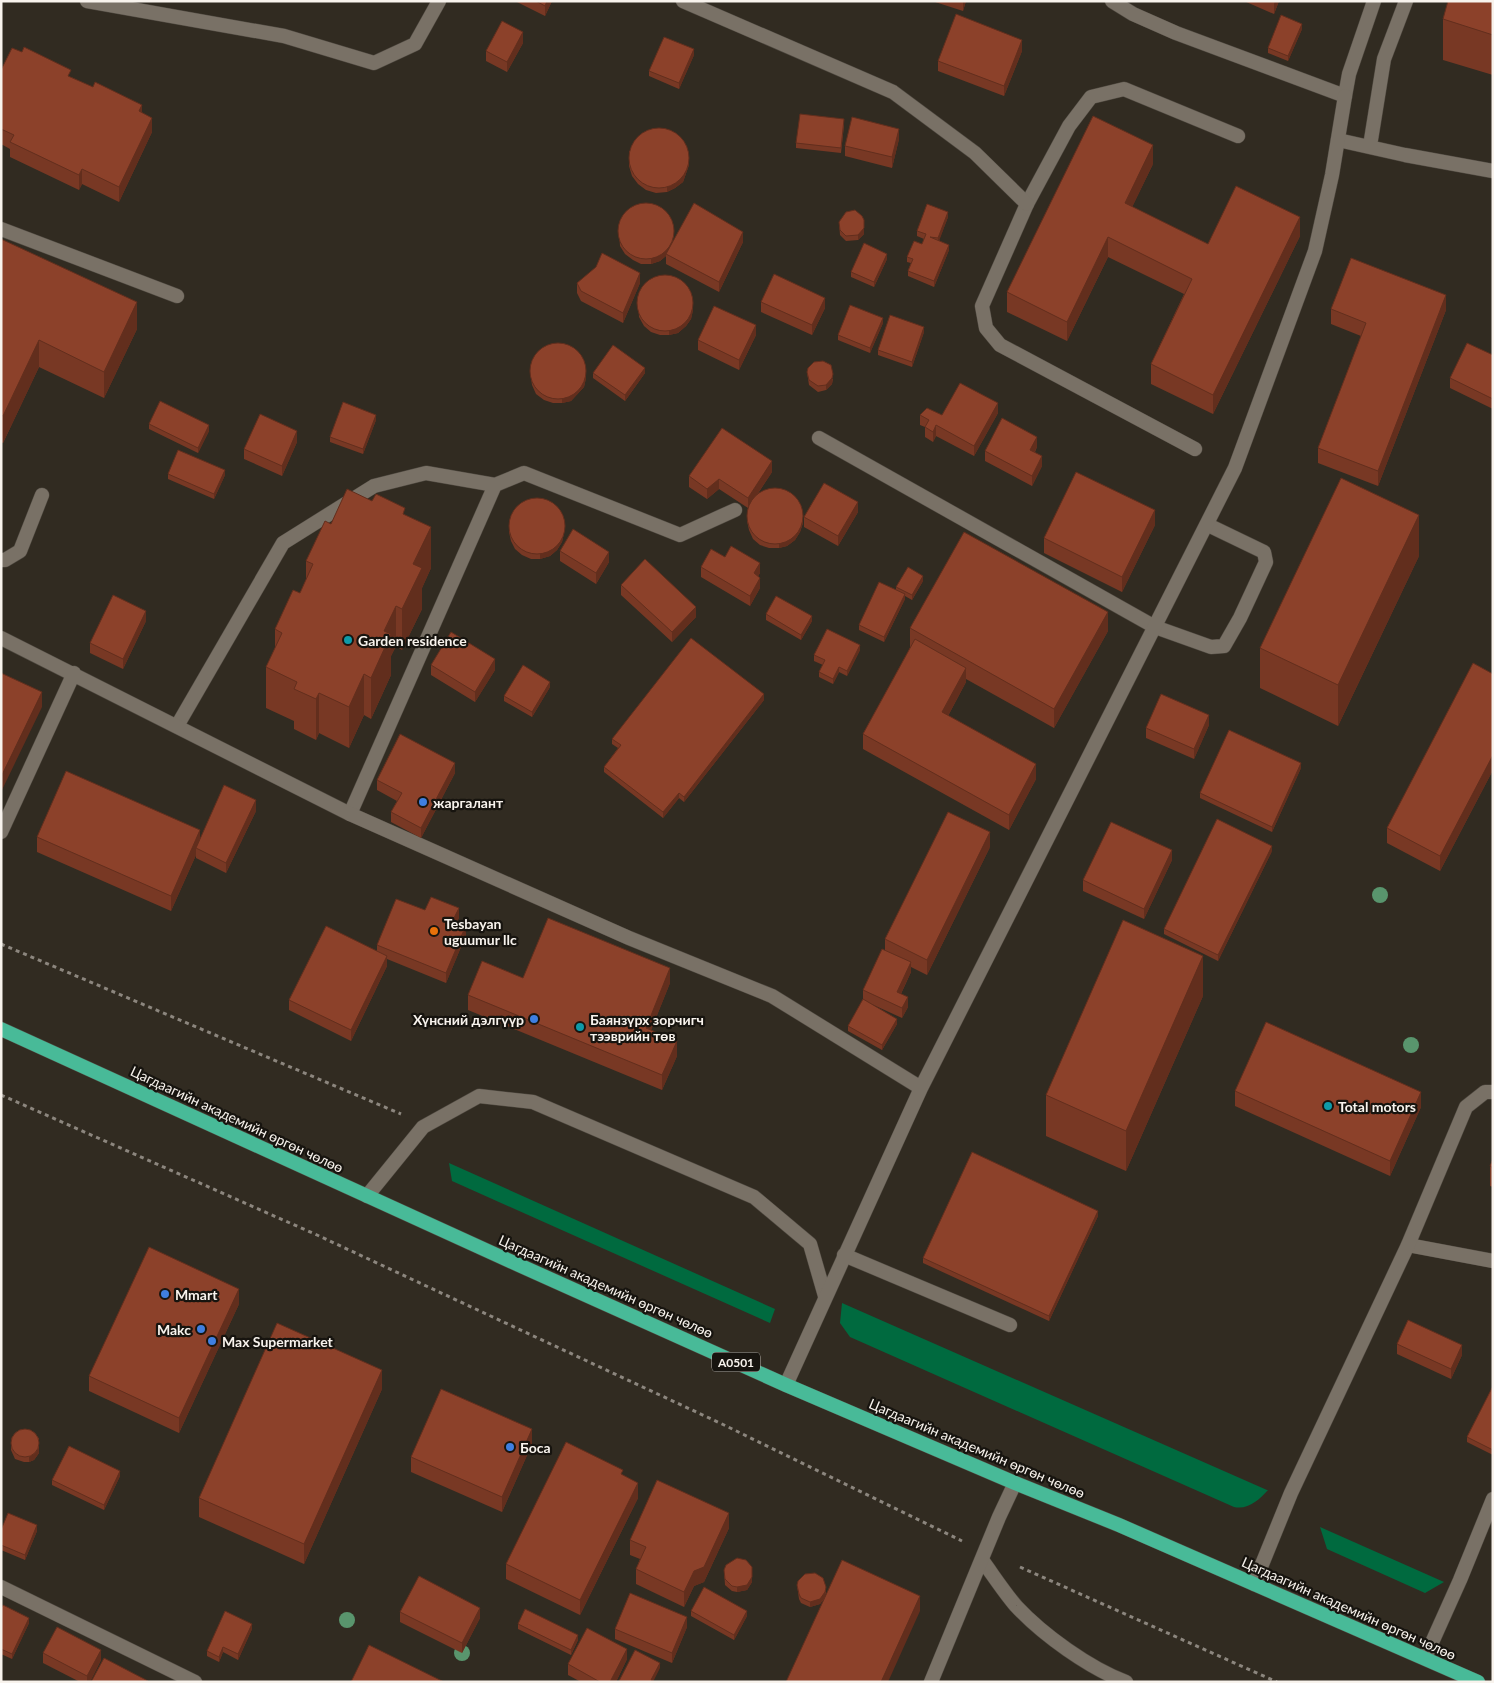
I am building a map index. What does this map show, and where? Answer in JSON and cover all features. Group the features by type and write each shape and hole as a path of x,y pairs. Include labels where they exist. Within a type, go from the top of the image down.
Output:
{"highway":[{"name":"Цагдаагийн академийн өргөн чөлөө","path":"1,1029 786,1384 1015,1483 1119,1525 1425,1658 1459,1678 1478,1682"}],"street":[{"path":"87,1 284,36 374,63 415,44 439,1"},
{"path":"684,1 893,92 975,153 1027,204"},
{"path":"1112,1 1133,14 1176,34 1345,96"},
{"path":"786,1384 921,1088 1208,525 1235,468 1315,252 1332,175 1349,74 1374,1"},
{"path":"1370,146 1384,59 1406,1"},
{"path":"1195,449 1000,345 986,328 982,306 1027,204 1069,126 1091,97 1124,89 1238,136"},
{"path":"1338,140 1405,155 1493,171"},
{"path":"1,229 177,296"},
{"path":"819,438 1155,627 1211,648 1224,646 1240,618 1266,562 1264,552 1208,525"},
{"path":"177,726 283,543 374,486 426,473 495,485 524,473 680,535 735,510"},
{"path":"350,814 495,485"},
{"path":"1,560 5,560 20,552 42,496"},
{"path":"1,638 74,673 350,814 629,938 772,996 921,1088"},
{"path":"1,832 74,673"},
{"path":"1254,1584 1291,1493 1408,1245 1466,1107 1485,1092 1493,1092"},
{"path":"367,1196 423,1127 479,1096 533,1102 754,1197 810,1244 826,1296"},
{"path":"1408,1245 1493,1261"},
{"path":"844,1254 1010,1325"},
{"path":"931,1682 999,1517 1015,1483"},
{"path":"1425,1658 1460,1580 1493,1499"},
{"path":"984,1556 1016,1606 1055,1642 1113,1677 1126,1682"},
{"path":"1,1587 195,1682"}],"path":[{"path":"1,944 391,1109 423,1127"},
{"path":"1,1094 316,1235 722,1424 984,1556 1277,1682"}],"green space":[{"path":"449,1163 775,1309 770,1323 452,1181"},
{"path":"842,1303 1268,1490 1249,1506 1234,1507 850,1337 840,1323"},
{"path":"1320,1527 1444,1582 1425,1593 1327,1549"}],"building":[{"path":"536,1 547,1 545,6"},
{"path":"1448,1 1493,1 1493,35 1443,19"},
{"path":"956,14 1022,40 1004,86 938,61"},
{"path":"1281,15 1302,24 1288,56 1268,48"},
{"path":"502,21 523,32 507,62 486,51"},
{"path":"664,37 694,49 679,83 649,71"},
{"path":"24,47 71,70 68,76 93,87 95,82 142,105 139,111 152,118 119,187 82,169 79,175 10,142 14,135 1,129 1,70 12,48 22,52"},
{"path":"800,114 844,119 841,148 796,143"},
{"path":"1093,116 1153,145 1125,203 1208,244 1236,186 1300,217 1213,395 1151,364 1192,279 1108,237 1067,322 1007,292"},
{"path":"852,117 899,129 892,157 845,146"},
{"path":"659,128 676,133 684,141 689,158 684,175 676,183 659,188 642,183 634,175 629,158 634,141 642,133"},
{"path":"646,203 661,208 669,216 674,231 669,246 661,254 646,259 631,254 623,246 618,231 623,216 631,208"},
{"path":"694,203 743,232 719,282 666,254"},
{"path":"927,204 948,212 938,238 930,237 949,245 934,281 908,271 913,259 907,257 914,241 922,244 926,234 917,231"},
{"path":"855,210 864,220 864,228 858,235 846,236 840,230 839,222 846,212"},
{"path":"1,239 137,302 104,372 39,340 3,416 1,415"},
{"path":"864,243 887,254 874,282 851,272"},
{"path":"602,253 640,273 623,313 581,291 577,283 596,267"},
{"path":"1351,258 1446,295 1378,471 1318,448 1366,323 1331,309"},
{"path":"774,274 825,298 812,325 761,302"},
{"path":"665,275 676,277 685,283 691,292 693,303 691,314 685,323 676,329 665,331 654,329 645,323 639,314 637,303 639,292 645,283 654,277"},
{"path":"850,305 883,318 870,348 838,335"},
{"path":"714,306 756,325 739,360 698,340"},
{"path":"890,315 924,327 912,362 878,350"},
{"path":"558,343 578,351 586,371 578,391 558,399 538,391 530,371 538,351"},
{"path":"1467,343 1493,355 1493,399 1450,378"},
{"path":"613,345 645,368 625,395 593,373"},
{"path":"823,361 831,365 833,374 826,385 818,386 809,380 807,372 814,362"},
{"path":"960,383 998,403 974,446 936,425 933,432 925,427 929,420 920,415 927,408 942,415"},
{"path":"160,401 209,425 198,448 149,424"},
{"path":"343,402 376,415 363,449 330,437"},
{"path":"260,414 297,431 282,466 244,449"},
{"path":"1002,418 1037,437 1030,450 1042,456 1032,476 985,451"},
{"path":"722,428 772,461 748,498 719,479 707,489 689,476"},
{"path":"178,450 225,470 214,494 168,474"},
{"path":"1076,472 1155,510 1122,577 1044,538"},
{"path":"1341,478 1419,515 1338,685 1260,648"},
{"path":"824,483 858,502 838,536 804,517"},
{"path":"775,488 790,493 798,501 803,516 798,531 790,539 775,544 760,539 752,531 747,516 752,501 760,493"},
{"name":"Garden residence","path":"347,489 372,501 376,494 405,508 403,514 431,527 413,564 422,568 402,609 396,606 384,631 391,634 371,678 364,674 349,707 319,693 316,699 294,689 297,682 266,667 282,633 275,629 293,590 300,593 313,564 306,561 325,521 331,524"},
{"path":"537,498 548,500 557,506 563,515 565,526 563,537 557,546 548,552 537,554 526,552 517,546 511,537 509,526 511,515 517,506 526,500"},
{"path":"573,529 609,552 596,573 560,551"},
{"path":"964,532 1108,612 1054,709 910,628"},
{"path":"731,546 760,563 754,573 760,578 750,596 701,567 711,549 725,557"},
{"path":"645,559 696,607 672,632 621,585"},
{"path":"908,567 923,576 912,595 896,587"},
{"path":"879,582 905,594 884,637 859,625"},
{"path":"113,595 146,611 123,659 90,643"},
{"path":"776,596 812,616 801,635 766,614"},
{"path":"827,629 860,645 847,671 839,667 833,679 819,672 825,660 814,655"},
{"path":"451,632 495,659 475,692 431,665"},
{"path":"691,638 764,694 684,797 679,793 663,812 604,767 621,745 612,739"},
{"path":"915,639 966,668 942,712 1036,764 1009,815 863,734"},
{"path":"1473,663 1493,674 1493,755 1440,856 1387,828"},
{"path":"523,665 550,682 532,712 504,696"},
{"path":"1,673 42,692 1,777"},
{"path":"1161,694 1209,715 1194,749 1146,728"},
{"path":"1229,730 1301,763 1272,827 1200,793"},
{"path":"400,734 455,763 421,828 391,812 402,793 377,780"},
{"path":"66,771 200,830 171,896 37,837"},
{"path":"224,785 256,800 226,863 196,848"},
{"path":"948,812 990,832 927,960 885,939"},
{"path":"1217,819 1272,846 1218,955 1164,929"},
{"path":"1111,822 1172,850 1144,909 1083,880"},
{"path":"431,897 459,908 453,920 466,925 446,973 377,945 396,899 425,910"},
{"name":"Баянзүрх зорчигч тээврийн төв","path":"548,918 670,968 646,1028 677,1041 662,1075 468,995 482,961 523,978"},
{"path":"1123,920 1203,956 1126,1131 1046,1095"},
{"path":"326,926 387,956 351,1030 289,1000"},
{"path":"882,949 911,962 897,992 908,997 902,1008 863,990"},
{"path":"863,999 897,1019 882,1045 848,1026"},
{"name":"Total motors","path":"1266,1022 1421,1092 1390,1161 1235,1091"},
{"path":"972,1152 1098,1211 1049,1316 923,1258"},
{"path":"149,1247 239,1289 179,1418 89,1376"},
{"path":"1408,1320 1462,1345 1451,1369 1397,1344"},
{"path":"277,1323 382,1370 304,1544 199,1498"},
{"path":"1493,1386 1493,1450 1467,1437"},
{"path":"441,1389 532,1429 502,1497 411,1457"},
{"path":"25,1429 35,1433 39,1443 35,1453 25,1457 15,1453 11,1443 15,1433"},
{"path":"566,1442 623,1470 621,1474 638,1483 580,1600 506,1564"},
{"path":"69,1446 120,1471 104,1505 52,1480"},
{"path":"657,1480 729,1513 704,1567 694,1571 684,1592 636,1569 646,1547 630,1540"},
{"path":"8,1513 37,1525 25,1555 1,1545 1,1530"},
{"path":"737,1558 746,1560 752,1567 752,1577 747,1585 737,1587 732,1586 725,1579 724,1570 726,1565"},
{"path":"842,1560 920,1596 881,1682 786,1682"},
{"path":"815,1573 823,1578 826,1587 820,1599 810,1602 801,1598 797,1585 798,1581 805,1574"},
{"path":"419,1576 480,1608 462,1643 400,1612"},
{"path":"704,1587 747,1611 734,1635 691,1611"},
{"path":"630,1593 687,1617 672,1653 615,1629"},
{"path":"3,1605 29,1618 12,1654 1,1649 1,1608"},
{"path":"525,1609 578,1635 571,1650 518,1624"},
{"path":"225,1611 252,1624 238,1654 223,1647 219,1657 207,1651"},
{"path":"57,1627 101,1650 87,1676 43,1653"},
{"path":"587,1628 627,1649 610,1682 600,1682 568,1664"},
{"path":"369,1645 444,1682 351,1682"},
{"path":"635,1650 660,1663 651,1680 655,1682 619,1681"},
{"path":"104,1658 148,1681 148,1682 91,1682"}],"place":[{"name":"Garden residence","path":"348,640"},
{"name":"жаргалант","path":"423,802"},
{"name":"Tesbayan uguumur llc","path":"434,931"},
{"name":"Хүнсний дэлгүүр","path":"534,1019"},
{"name":"Баянзүрх зорчигч тээврийн төв","path":"580,1027"},
{"name":"Total motors","path":"1328,1106"},
{"name":"Mmart","path":"165,1294"},
{"name":"Makc","path":"201,1329"},
{"name":"Max Supermarket","path":"212,1341"},
{"name":"Боса","path":"510,1447"}]}
